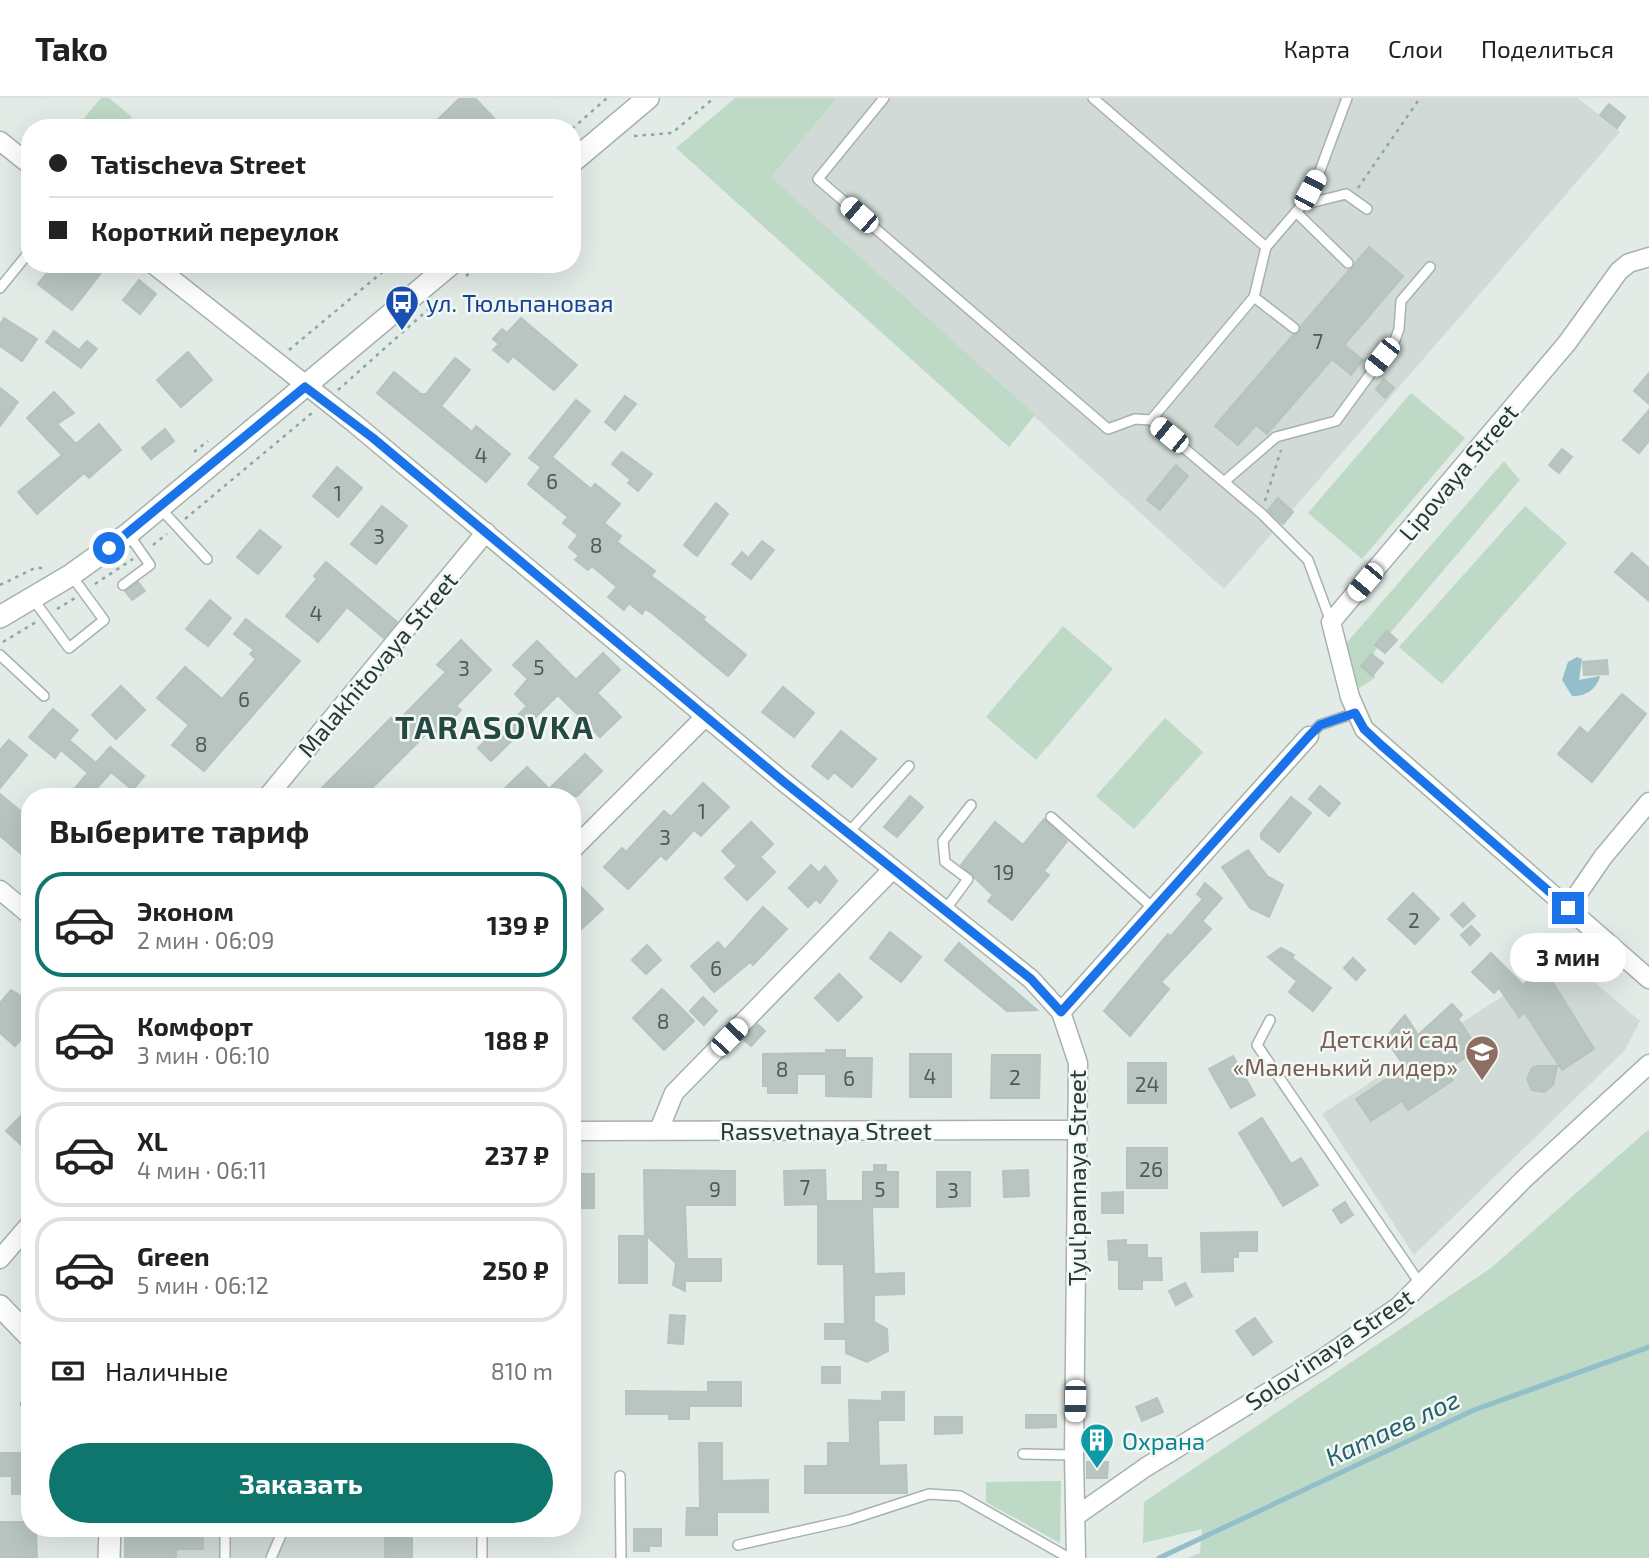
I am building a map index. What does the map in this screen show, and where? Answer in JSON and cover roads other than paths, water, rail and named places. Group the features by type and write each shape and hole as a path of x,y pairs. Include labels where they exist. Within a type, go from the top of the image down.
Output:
{"street":[{"path":"581,154 648,98"},
{"path":"0,141 21,158"},
{"name":"Lipovaya Street","path":"1331,622 1567,343 1619,271 1629,263 1649,257"},
{"name":"Tyul'pannaya Street","path":"164,273 326,401 848,833 1031,979 1061,1012 1077,1063 1079,1130 1074,1455 1076,1558"},
{"path":"0,617 70,579 305,387 456,273"},
{"name":"Malakhitovaya Street","path":"275,788 486,532"},
{"path":"1331,622 1355,713 1364,729 1649,979"},
{"path":"581,841 706,716"},
{"path":"1061,1012 1309,736"},
{"path":"1568,908 1603,857 1649,802"},
{"path":"659,1130 674,1093 893,869"},
{"path":"0,890 21,908"},
{"name":"Solov'inaya Street","path":"1076,1516 1146,1467 1374,1325 1422,1286 1524,1179 1649,1064"},
{"name":"Rassvetnaya Street","path":"581,1131 1079,1130"},
{"path":"0,1259 21,1234"},
{"path":"0,1306 21,1328"},
{"path":"109,1558 110,1537"}],"lane":[{"path":"884,98 818,179 1108,429 1135,419 1151,420 1224,481 1308,560 1331,622"},
{"path":"1093,98 1266,247"},
{"path":"1151,420 1254,297 1266,247 1299,208 1318,176 1347,98"},
{"path":"1299,208 1346,194 1367,209"},
{"path":"1299,208 1348,263"},
{"path":"0,288 21,262"},
{"path":"1224,481 1276,437 1336,421 1395,340 1399,329 1401,301 1430,267"},
{"path":"1254,297 1294,328"},
{"path":"160,508 207,559"},
{"path":"123,584 150,565 128,534"},
{"path":"33,598 69,648 104,620 70,579"},
{"path":"0,655 44,696"},
{"path":"1309,736 1320,725 1355,713"},
{"path":"848,833 909,766"},
{"path":"945,910 968,879 945,862 943,841 971,805"},
{"path":"1051,817 1153,908"},
{"path":"1270,1020 1256,1045 1422,1286"},
{"path":"1023,1454 1074,1455"},
{"path":"620,1476 621,1558"},
{"path":"738,1545 849,1520 929,1494 960,1496 1069,1558"},
{"path":"225,1537 225,1558"},
{"path":"271,1558 281,1537"},
{"path":"482,1537 482,1558"}],"water":[{"path":"1577,657 1582,659 1579,680 1600,676 1590,691 1572,696 1562,680 1568,662"}],"waterway":[{"name":"Катаев лог","path":"1159,1558 1474,1410 1649,1347"}],"place":[{"name":"ул. Тюльпановая","path":"402,332"},
{"name":"Детский сад «Маленький лидер»","path":"1482,1082"},
{"name":"Охрана","path":"1097,1470"}],"district":[{"name":"TARASOVKA","path":"495,726"}]}
